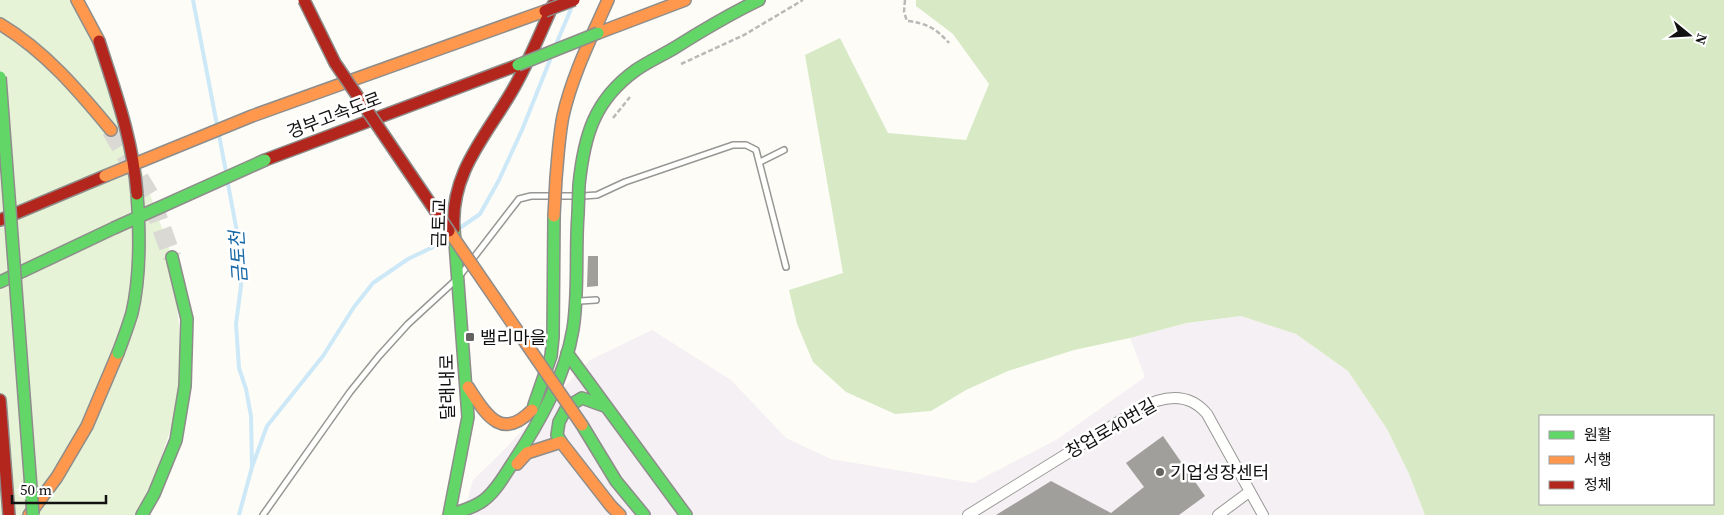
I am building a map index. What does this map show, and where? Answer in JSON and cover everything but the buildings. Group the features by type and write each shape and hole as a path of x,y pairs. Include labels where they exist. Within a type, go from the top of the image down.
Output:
{"main road":[{"path":"31,515 57,477 87,426 118,354 133,306 139,255 138,199 134,160 126,125 99,41 77,0"},
{"path":"304,0 335,63 582,425 616,482 644,515"},
{"name":"금토교","path":"456,258 453,216 457,188 472,153 513,90 555,0"},
{"name":"경부고속도로","path":"0,220 252,116 574,0"},
{"path":"449,515 479,493 490,480 526,424 551,356 554,319 554,216 560,140 566,106 576,76 608,0"},
{"name":"경부고속도로","path":"0,271 114,228 265,160 685,0"},
{"path":"501,481 528,441 542,414 567,353 573,328 575,302 581,162 590,125 600,106 612,91 630,75 732,12 759,0"},
{"path":"0,24 19,34 52,62 111,130"},
{"path":"0,77 31,515"},
{"path":"0,282 114,228"},
{"path":"142,515 154,494 176,440 185,386 187,319 172,258"},
{"name":"달래내로","path":"449,515 468,417 468,387 456,258"},
{"path":"567,353 686,515"},
{"path":"468,387 483,409 498,422 512,425 519,422 532,410"},
{"path":"607,407 582,398 567,407 559,422 557,435 611,506 620,515"},
{"path":"0,400 9,515"},
{"path":"449,515 476,506 485,499 527,453 561,442"}],"street":[{"name":"창업로40번길","path":"968,515 1139,409 1165,398 1189,401 1202,409 1210,419 1262,515"},
{"path":"1218,515 1249,492"}],"lane":[{"path":"263,515 344,400 379,356 408,324 458,278 519,199 530,196 597,195 626,182 733,145 746,145 756,150 760,162 786,267"},
{"path":"760,162 784,150"},
{"path":"575,302 596,300"}],"path":[{"path":"673,68 744,35 804,0"},
{"path":"905,0 904,12 907,21 919,22 933,27 949,43"},
{"path":"612,119 632,94"}],"shaded area":[{"path":"1241,316 1296,334 1348,371 1387,429 1409,474 1425,515 463,515 473,480 590,360 652,330 731,380 786,438 831,459 973,483 1056,440 1145,377 1130,338 1188,323"}],"green space":[{"path":"0,0 77,0 126,125 172,257 185,386 142,515 0,515"},
{"path":"916,0 1724,0 1724,515 1425,515 1409,474 1387,429 1348,371 1296,334 1241,316 1187,323 1074,350 1008,371 966,390 931,411 895,414 846,392 813,362 797,324 789,290 843,273 805,55 840,38 888,133 966,140 989,84 953,34 916,6"}],"waterway":[{"name":"금토천","path":"193,0 217,125"},
{"path":"557,42 571,9"},
{"path":"457,230 480,214 499,180 522,130 550,60"},
{"name":"금토천","path":"219,135 226,172"},
{"name":"금토천","path":"228,184 239,243 241,286 236,324 239,368 246,389 251,416 252,467 239,515"},
{"path":"252,467 267,426 323,356 354,307 373,283 408,259 431,248 449,236"}],"tunnel":[{"path":"111,130 150,196 172,257"}],"traffic: fast":[{"path":"579,185 588,135 594,120 610,94 636,70 717,22 759,0"},
{"path":"518,65 598,33"},
{"path":"0,77 33,515"},
{"path":"114,228 265,160"},
{"path":"578,214 579,185"},
{"path":"118,353 132,313 137,283 139,239 137,194"},
{"path":"449,515 480,503 496,488 532,432 550,399 564,365 573,329 578,214"},
{"path":"534,405 551,356 553,337 554,216"},
{"path":"0,282 114,228"},
{"path":"449,515 468,417 454,229"},
{"path":"142,515 154,494 176,440 185,386 187,319 172,257"},
{"path":"567,353 686,515"},
{"path":"561,442 557,435 559,422 567,407 582,398 607,407"},
{"path":"582,425 616,481 644,515"}],"traffic: slow":[{"path":"77,0 99,41"},
{"path":"556,178 560,131 571,86 608,0"},
{"path":"598,33 685,0"},
{"path":"252,116 545,11"},
{"path":"0,24 32,46 60,72 111,130"},
{"path":"105,176 252,116"},
{"path":"554,216 556,178"},
{"path":"449,231 582,425"},
{"path":"29,515 57,477 87,426 118,353"},
{"path":"468,387 488,415 495,421 503,424 511,424 532,410"},
{"path":"517,464 527,453 561,442 620,515"}],"traffic: jam":[{"path":"304,0 335,63 449,231"},
{"path":"545,11 574,0"},
{"path":"454,229 454,209 464,173 481,140 518,81 553,5"},
{"path":"99,41 117,97 132,154 137,194"},
{"path":"265,160 518,65"},
{"path":"0,220 105,176"},
{"path":"0,400 9,515"}],"place":[{"name":"밸리마을","path":"470,337"},
{"name":"기업성장센터","path":"1160,472"}]}
